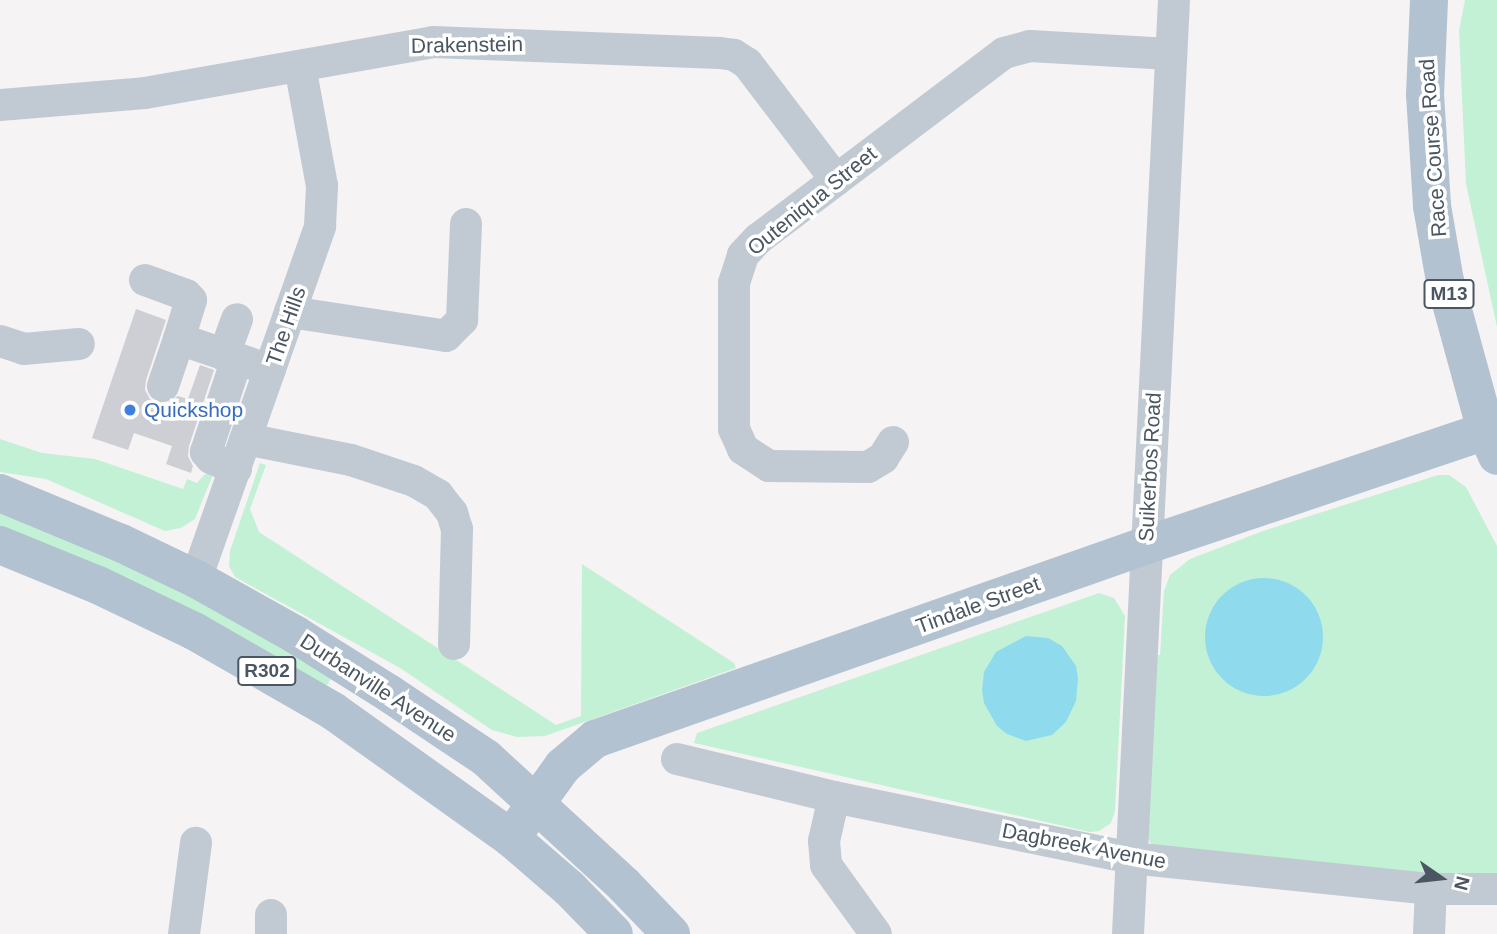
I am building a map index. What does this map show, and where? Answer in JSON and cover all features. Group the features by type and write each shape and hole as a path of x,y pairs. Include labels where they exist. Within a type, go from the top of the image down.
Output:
{"main road":[{"name":"Race Course Road","path":"1429,0 1425,94 1432,206 1445,281 1492,444"},
{"name":"Tindale Street","path":"511,838 572,756 595,739 1147,545 1492,444"},
{"name":"Durbanville Avenue","path":"0,493 121,543 196,579 296,635 390,694 486,758 624,885 671,934"},
{"name":"Durbanville Avenue","path":"0,545 98,585 246,659 380,742 511,838 569,888 614,934"}],"street":[{"name":"Suikerbos Road","path":"1128,934 1174,0"},
{"name":"Drakenstein","path":"0,105 145,93 433,42 734,55 747,63 836,180"},
{"name":"Outeniqua Street","path":"893,442 883,458 868,467 780,467 750,457 743,449 734,429 734,283 738,264 750,246 996,58 1012,49 1030,46 1170,54"},
{"name":"The Hills","path":"196,579 317,236 323,201 300,66"},
{"path":"290,312 446,336 462,320 466,224"},
{"path":"145,280 186,295 191,300 163,386"},
{"path":"236,469 211,458 206,452 231,357 237,319"},
{"path":"179,339 270,370"},
{"path":"0,341 24,349 79,344"},
{"path":"246,439 351,460 414,481 438,495 453,513 457,529 454,644"},
{"name":"Dagbreek Avenue","path":"677,758 834,797 1131,858 1431,889 1497,890"},
{"path":"834,797 824,841 826,865 876,934"},
{"path":"184,934 196,843"},
{"path":"1429,934 1431,889"}],"green space":[{"path":"1465,0 1497,0 1497,327 1466,184 1459,31"},
{"path":"0,439 42,453 95,459 183,489 187,479 197,483 206,473 214,472 195,519 181,528 165,531 46,479 0,472"},
{"path":"260,463 266,465 250,509 259,532 556,725 581,716 582,564 734,663 736,668 545,736 517,737 492,730 400,668 235,577 229,566 230,551"},
{"path":"1438,475 1449,475 1466,487 1497,546 1497,877 1477,878 1156,847 1151,844 1148,839 1154,655 1160,655 1164,591 1170,575 1190,559 1263,531"},
{"path":"0,508 102,550 334,674 324,690 0,530"},
{"path":"1099,593 1114,598 1125,616 1115,811 1111,823 1099,831 1090,832 694,743 697,733"}],"water":[{"path":"1264,578 1275,579 1297,588 1313,604 1322,626 1322,648 1313,670 1297,686 1275,695 1264,696 1253,695 1231,686 1215,670 1206,648 1205,637 1206,626 1215,604 1231,588 1253,579"},
{"path":"1026,636 1048,638 1062,646 1076,666 1078,678 1076,701 1066,722 1052,735 1026,741 1007,734 997,726 984,703 982,690 984,672 996,652"}],"building":[{"path":"136,309 166,320 146,380 145,390 150,399 166,404 178,396 188,399 200,365 214,370 189,446 188,456 193,466 191,473 166,464 172,446 134,433 128,450 92,438"}],"place":[{"name":"Quickshop","path":"130,410"}]}
